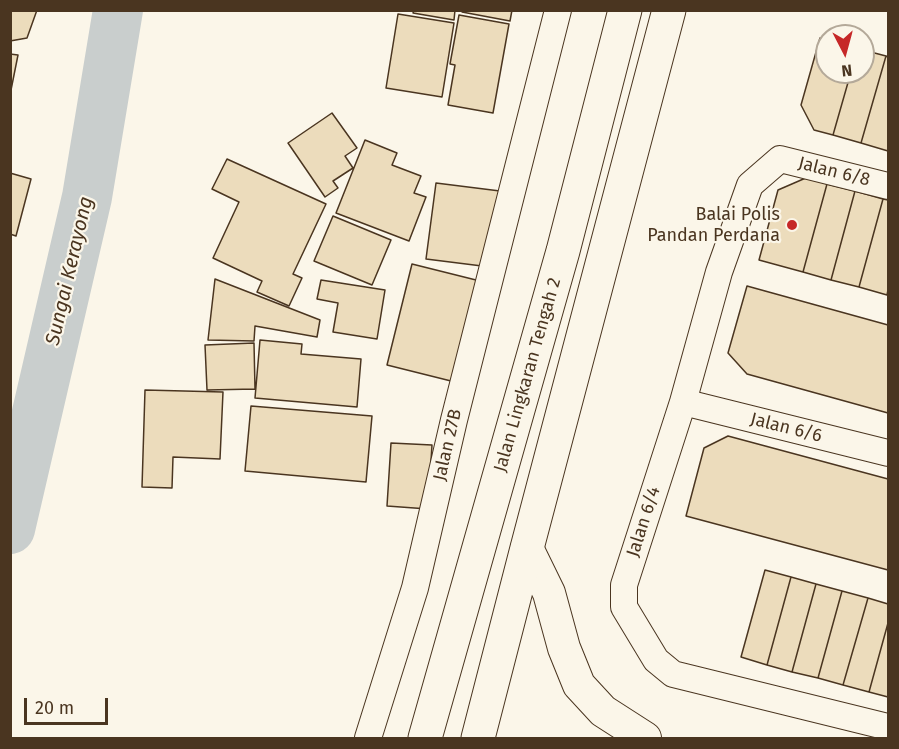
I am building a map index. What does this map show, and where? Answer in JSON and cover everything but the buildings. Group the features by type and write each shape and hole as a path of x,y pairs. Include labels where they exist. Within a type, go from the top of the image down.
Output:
{"highway":[{"name":"Jalan Lingkaran Tengah 2","path":"425,738 562,251 625,10"},
{"path":"478,738 669,10"}],"street":[{"name":"Jalan 27B","path":"368,738 415,588 454,420 558,10"},
{"name":"Jalan 6/8","path":"780,159 888,186"},
{"name":"Jalan 6/4","path":"780,159 750,185 718,272 683,402 624,585 624,607 656,660 673,674 888,727"},
{"name":"Jalan 6/6","path":"683,402 888,453"},
{"path":"527,548 549,593 564,648 579,685 603,711 645,738"}],"waterway":[{"name":"Sungai Kerayong","path":"10,529 87,197 118,10"}],"place":[{"name":"Balai Polis Pandan Perdana","path":"792,225"}]}
